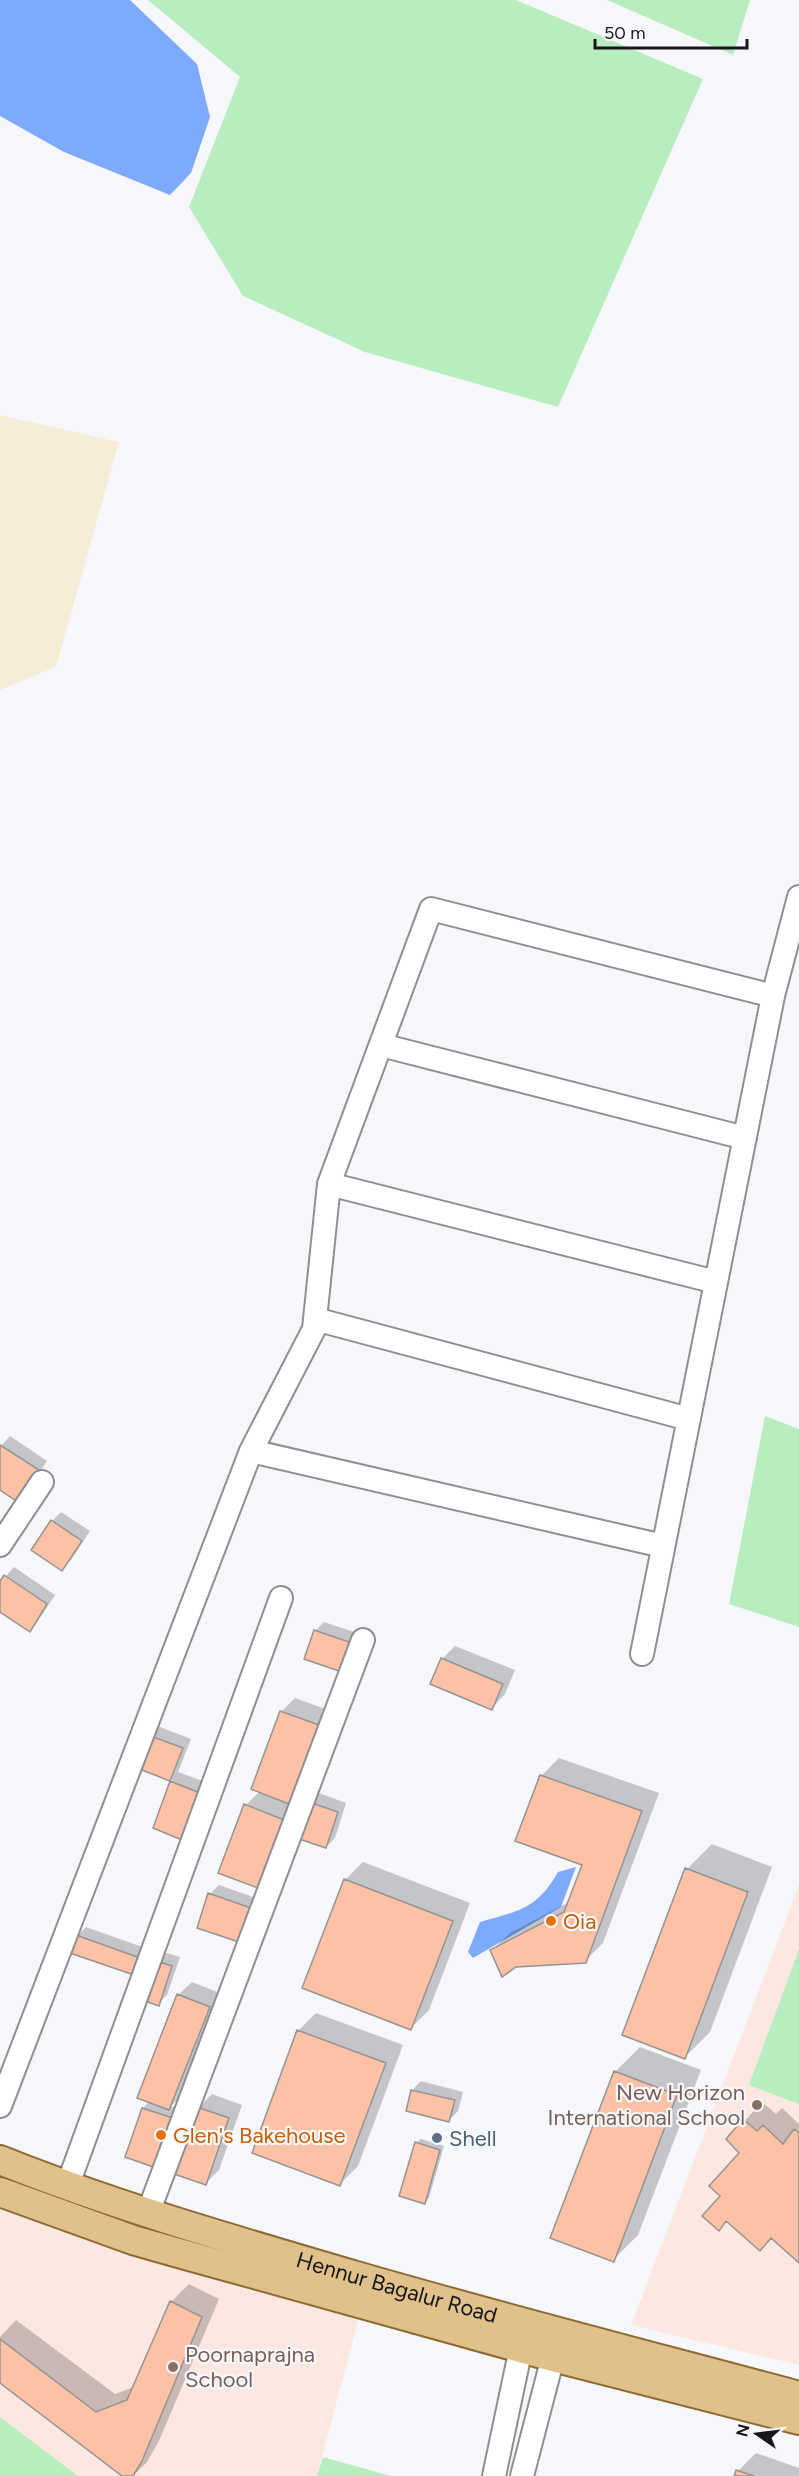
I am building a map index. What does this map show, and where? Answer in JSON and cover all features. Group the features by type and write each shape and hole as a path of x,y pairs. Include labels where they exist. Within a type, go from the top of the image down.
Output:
{"main road":[{"name":"Hennur Bagalur Road","path":"0,2160 67,2187 148,2213 179,2239 521,2348 799,2420"},
{"name":"Hennur Bagalur Road","path":"0,2192 133,2240 179,2239 435,2298 799,2397"}],"street":[{"path":"642,1654 773,996 799,897"},
{"path":"0,2106 251,1451 314,1329 329,1184 431,909 773,996"},
{"path":"381,1045 745,1138"},
{"path":"329,1184 716,1282"},
{"path":"315,1318 689,1419"},
{"path":"251,1451 663,1546"},
{"path":"0,1545 42,1482"},
{"path":"67,2187 281,1598"},
{"path":"148,2213 363,1640"},
{"path":"494,2476 521,2348"},
{"path":"522,2476 554,2357"}],"shaded area":[{"path":"0,415 119,442 56,667 0,690"},
{"name":"New Horizon International School","path":"799,1885 799,2365 631,2325"},
{"name":"Poornaprajna School","path":"0,2210 359,2318 317,2476 78,2476 0,2417"}],"green space":[{"path":"148,0 516,0 703,79 558,407 365,352 243,296 189,207 240,77"},
{"path":"607,0 750,0 733,55"},
{"path":"765,1416 799,1429 799,1627 729,1604"},
{"path":"799,1949 799,2104 749,2085"},
{"path":"0,2417 78,2476 0,2476"},
{"path":"323,2457 391,2476 317,2476"}],"water":[{"path":"0,0 130,0 197,64 210,117 191,173 170,195 64,152 0,116"},
{"path":"576,1867 561,1907 473,1958 468,1952 480,1922 526,1907 542,1894 558,1872"}],"building":[{"path":"0,1445 39,1470 18,1502 0,1490"},
{"path":"51,1520 82,1541 62,1571 31,1550"},
{"path":"4,1575 47,1604 30,1632 0,1612 0,1581"},
{"path":"314,1630 349,1642 339,1671 304,1659"},
{"path":"441,1658 503,1684 492,1710 430,1684"},
{"path":"280,1711 319,1725 289,1804 251,1789"},
{"path":"145,1734 183,1748 170,1781 132,1766"},
{"path":"540,1775 642,1811 586,1963 516,1967 502,1977 490,1950 564,1912 582,1865 515,1841"},
{"path":"170,1781 200,1793 182,1840 153,1828"},
{"path":"309,1802 338,1812 326,1848 296,1838"},
{"path":"244,1804 284,1820 258,1888 218,1873"},
{"path":"685,1868 748,1892 685,2059 622,2035"},
{"path":"344,1879 453,1921 411,2030 302,1988"},
{"path":"208,1893 251,1908 239,1942 197,1928"},
{"path":"76,1935 140,1958 134,1975 70,1953"},
{"path":"153,1960 172,1966 159,2006 140,1999"},
{"path":"177,1994 210,2007 169,2110 137,2098"},
{"path":"297,2030 386,2063 340,2186 252,2153"},
{"path":"614,2071 677,2095 614,2262 550,2238"},
{"path":"411,2090 455,2100 449,2122 406,2111"},
{"path":"197,2107 229,2118 206,2185 174,2174"},
{"path":"142,2108 173,2118 156,2168 125,2157"},
{"path":"743,2119 757,2131 763,2125 783,2144 794,2129 799,2133 799,2263 771,2238 760,2251 726,2221 719,2231 702,2216 720,2196 709,2186 739,2153 726,2139"},
{"path":"415,2142 440,2150 425,2204 399,2196"},
{"path":"170,2301 202,2317 142,2461 133,2476 122,2476 0,2383 0,2339 96,2412 127,2400"},
{"path":"736,2470 754,2476 734,2476"}],"place":[{"name":"Oia","path":"551,1921"},
{"name":"New Horizon International School","path":"757,2105"},
{"name":"Glen's Bakehouse","path":"161,2135"},
{"name":"Shell","path":"437,2138"},
{"name":"Poornaprajna School","path":"173,2367"}]}
